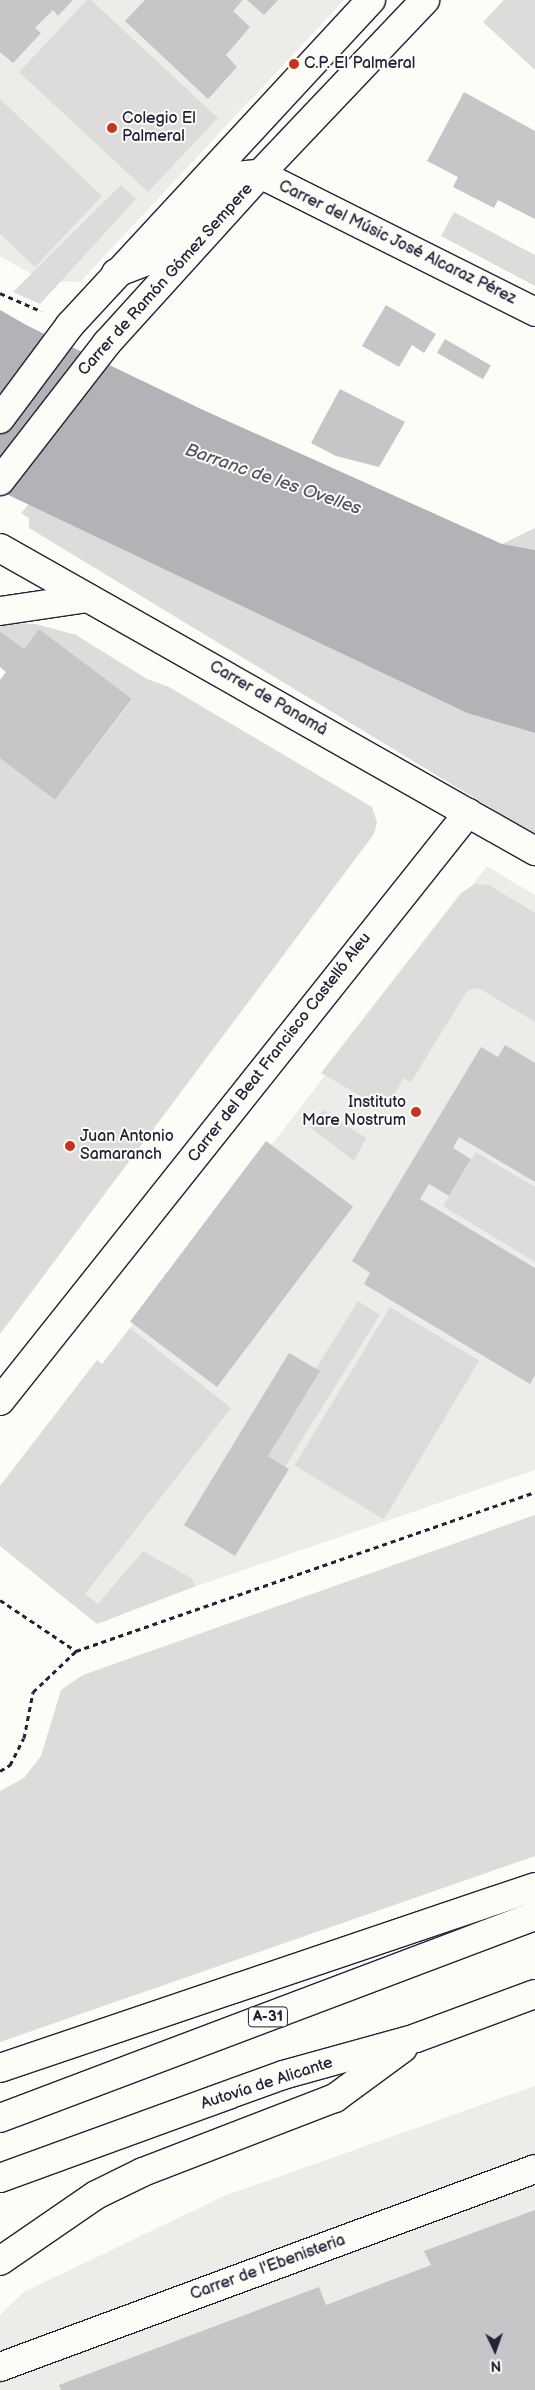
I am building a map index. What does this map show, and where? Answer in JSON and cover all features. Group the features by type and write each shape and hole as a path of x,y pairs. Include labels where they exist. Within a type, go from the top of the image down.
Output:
{"main road":[{"name":"Carrer de Ramón Gómez Sempere","path":"0,419 70,324 371,0"},
{"name":"Carrer de Ramón Gómez Sempere","path":"0,481 107,343 260,174 425,0"},
{"name":"Carrer de Ramón Gómez Sempere","path":"116,273 153,259 208,198 235,176 260,174"},
{"name":"Carrer del Músic José Alcaraz Pérez","path":"260,174 535,312"},
{"name":"Carrer de Panamà","path":"0,548 535,851"},
{"path":"0,611 88,598"},
{"name":"Carrer del Beat Francisco Castelló Aleu","path":"0,1401 468,813"},
{"path":"0,2068 535,1887"},
{"name":"A-31","path":"0,2118 535,1916"},
{"name":"Autovía de Alicante","path":"0,2178 283,2075 416,2038 535,1994"},
{"path":"0,2261 96,2195 143,2172 335,2098 416,2038"},
{"name":"Carrer de l'Ebenisteria","path":"0,2367 535,2169"}],"path":[{"path":"0,294 44,312"},
{"path":"0,1771 10,1766 24,1738 33,1692 76,1651 535,1492"},
{"path":"0,1600 76,1651"}],"shaded area":[{"name":"Colegio El Palmeral","path":"0,0 344,0 80,282 44,281 0,256"},
{"path":"87,0 91,0 218,118 148,192 19,72"},
{"path":"504,0 535,0 535,70 483,22"},
{"path":"0,99 102,196 35,267 0,234"},
{"path":"121,185 136,199 40,304 13,292"},
{"path":"454,212 535,255 535,286 441,236"},
{"path":"29,504 467,713 535,733 535,835 29,528 29,518 21,513"},
{"path":"535,528 535,550 502,544"},
{"name":"Juan Antonio Samaranch","path":"0,624 36,624 76,635 147,679 169,687 372,807 377,822 374,834 0,1334 0,757 55,800 132,700 39,629 24,649 0,631"},
{"name":"Instituto Mare Nostrum","path":"487,866 535,895 535,1470 112,1615 0,1531 0,1496"},
{"path":"475,884 489,885 535,913 535,1022 482,990 474,988 467,991 411,1082 404,1078 385,1110 321,1073 461,893"},
{"path":"323,1110 366,1138 354,1161 310,1127"},
{"path":"476,1152 535,1187 535,1262 443,1206"},
{"path":"358,1301 380,1315 285,1467 263,1453"},
{"path":"390,1307 479,1361 384,1519 295,1466"},
{"path":"130,1328 231,1408 85,1594 98,1604 143,1551 191,1578 196,1586 97,1624 0,1546 0,1486 97,1360 102,1364"},
{"path":"535,1515 535,1856 0,2042 0,1791 24,1778 41,1756 61,1690 83,1675"},
{"path":"535,2086 535,2390 0,2390 0,2315 24,2292 224,2196"}],"water":[{"name":"Barranc de les Ovelles","path":"0,310 28,326 201,409 502,544 535,550 535,733 467,713 0,491"}],"building":[{"path":"0,0 73,0 58,16 53,10 35,28 41,33 13,63 0,52"},
{"path":"145,0 243,0 233,11 250,27 226,55 237,67 208,99 125,21"},
{"path":"247,0 278,0 264,15"},
{"path":"464,92 535,131 535,219 498,200 494,208 453,187 458,177 427,161"},
{"path":"386,305 436,334 424,353 412,345 399,367 362,346"},
{"path":"445,339 491,366 483,379 437,353"},
{"path":"340,389 405,422 379,467 336,456 311,443"},
{"path":"39,629 132,699 55,800 0,758 0,680 6,672 0,667 0,631 24,649"},
{"path":"505,1045 535,1063 535,1182 459,1137 453,1148 471,1159 449,1196 429,1184 420,1199 535,1268 535,1375 530,1384 364,1284 370,1273 352,1261 481,1047 498,1057"},
{"path":"266,1141 353,1207 217,1387 130,1321"},
{"path":"289,1353 320,1371 268,1456 289,1469 235,1556 184,1525"},
{"path":"535,2210 535,2390 61,2390 59,2385 319,2287 326,2305 431,2265 424,2251"}],"place":[{"name":"C.P. El Palmeral","path":"294,64"},
{"name":"Colegio El Palmeral","path":"112,128"},
{"name":"Instituto Mare Nostrum","path":"416,1112"},
{"name":"Juan Antonio Samaranch","path":"70,1146"}]}
